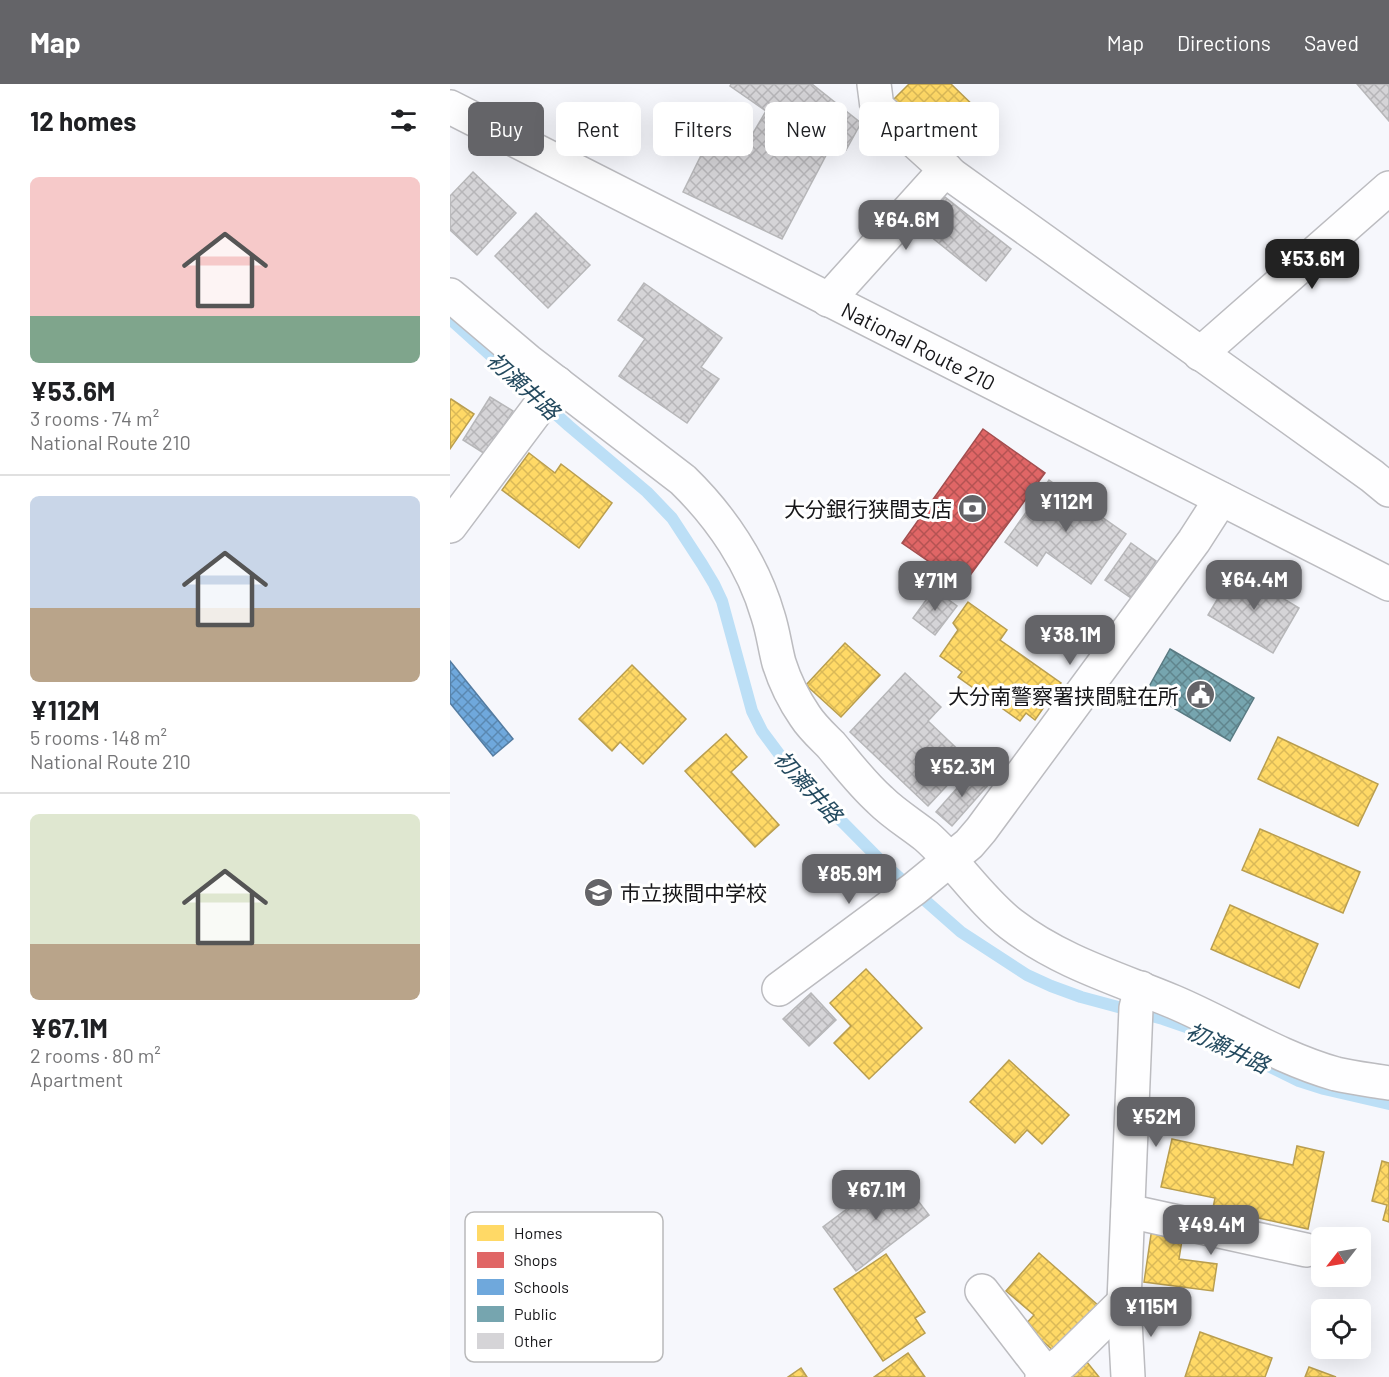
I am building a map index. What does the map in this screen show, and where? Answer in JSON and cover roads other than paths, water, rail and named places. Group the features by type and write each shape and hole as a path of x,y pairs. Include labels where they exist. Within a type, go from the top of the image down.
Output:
{"main road":[{"path":"874,84 877,108 945,169 1389,490"},
{"name":"National Route 210","path":"450,106 1389,584"},
{"path":"828,300 945,169"},
{"path":"1200,354 1389,188"},
{"path":"450,296 528,361 683,480 701,497 719,519 752,572 769,617 779,664 807,719 878,799 926,836 1010,924 1075,963 1178,1004 1305,1063 1336,1074 1389,1083"},
{"path":"450,526 557,383"},
{"path":"779,989 914,889 969,844 1194,541 1221,499"},
{"path":"1128,1377 1124,1302 1136,1008 1141,988"},
{"path":"1128,1212 1306,1250"},
{"path":"982,1291 1044,1375 1063,1362 1124,1302"}],"waterway":[{"name":"初瀬井路","path":"450,319 569,426 647,492 672,518 702,564 722,601 752,711 762,731 791,770 885,865 961,932 1027,975 1081,997 1195,1030 1223,1043"},
{"name":"初瀬井路","path":"1254,1059 1299,1081 1389,1104"}],"place":[{"name":"大分銀行狭間支店","path":"973,508"},
{"name":"大分南警察署挟間駐在所","path":"1200,695"},
{"name":"市立挾間中学校","path":"599,892"}]}
